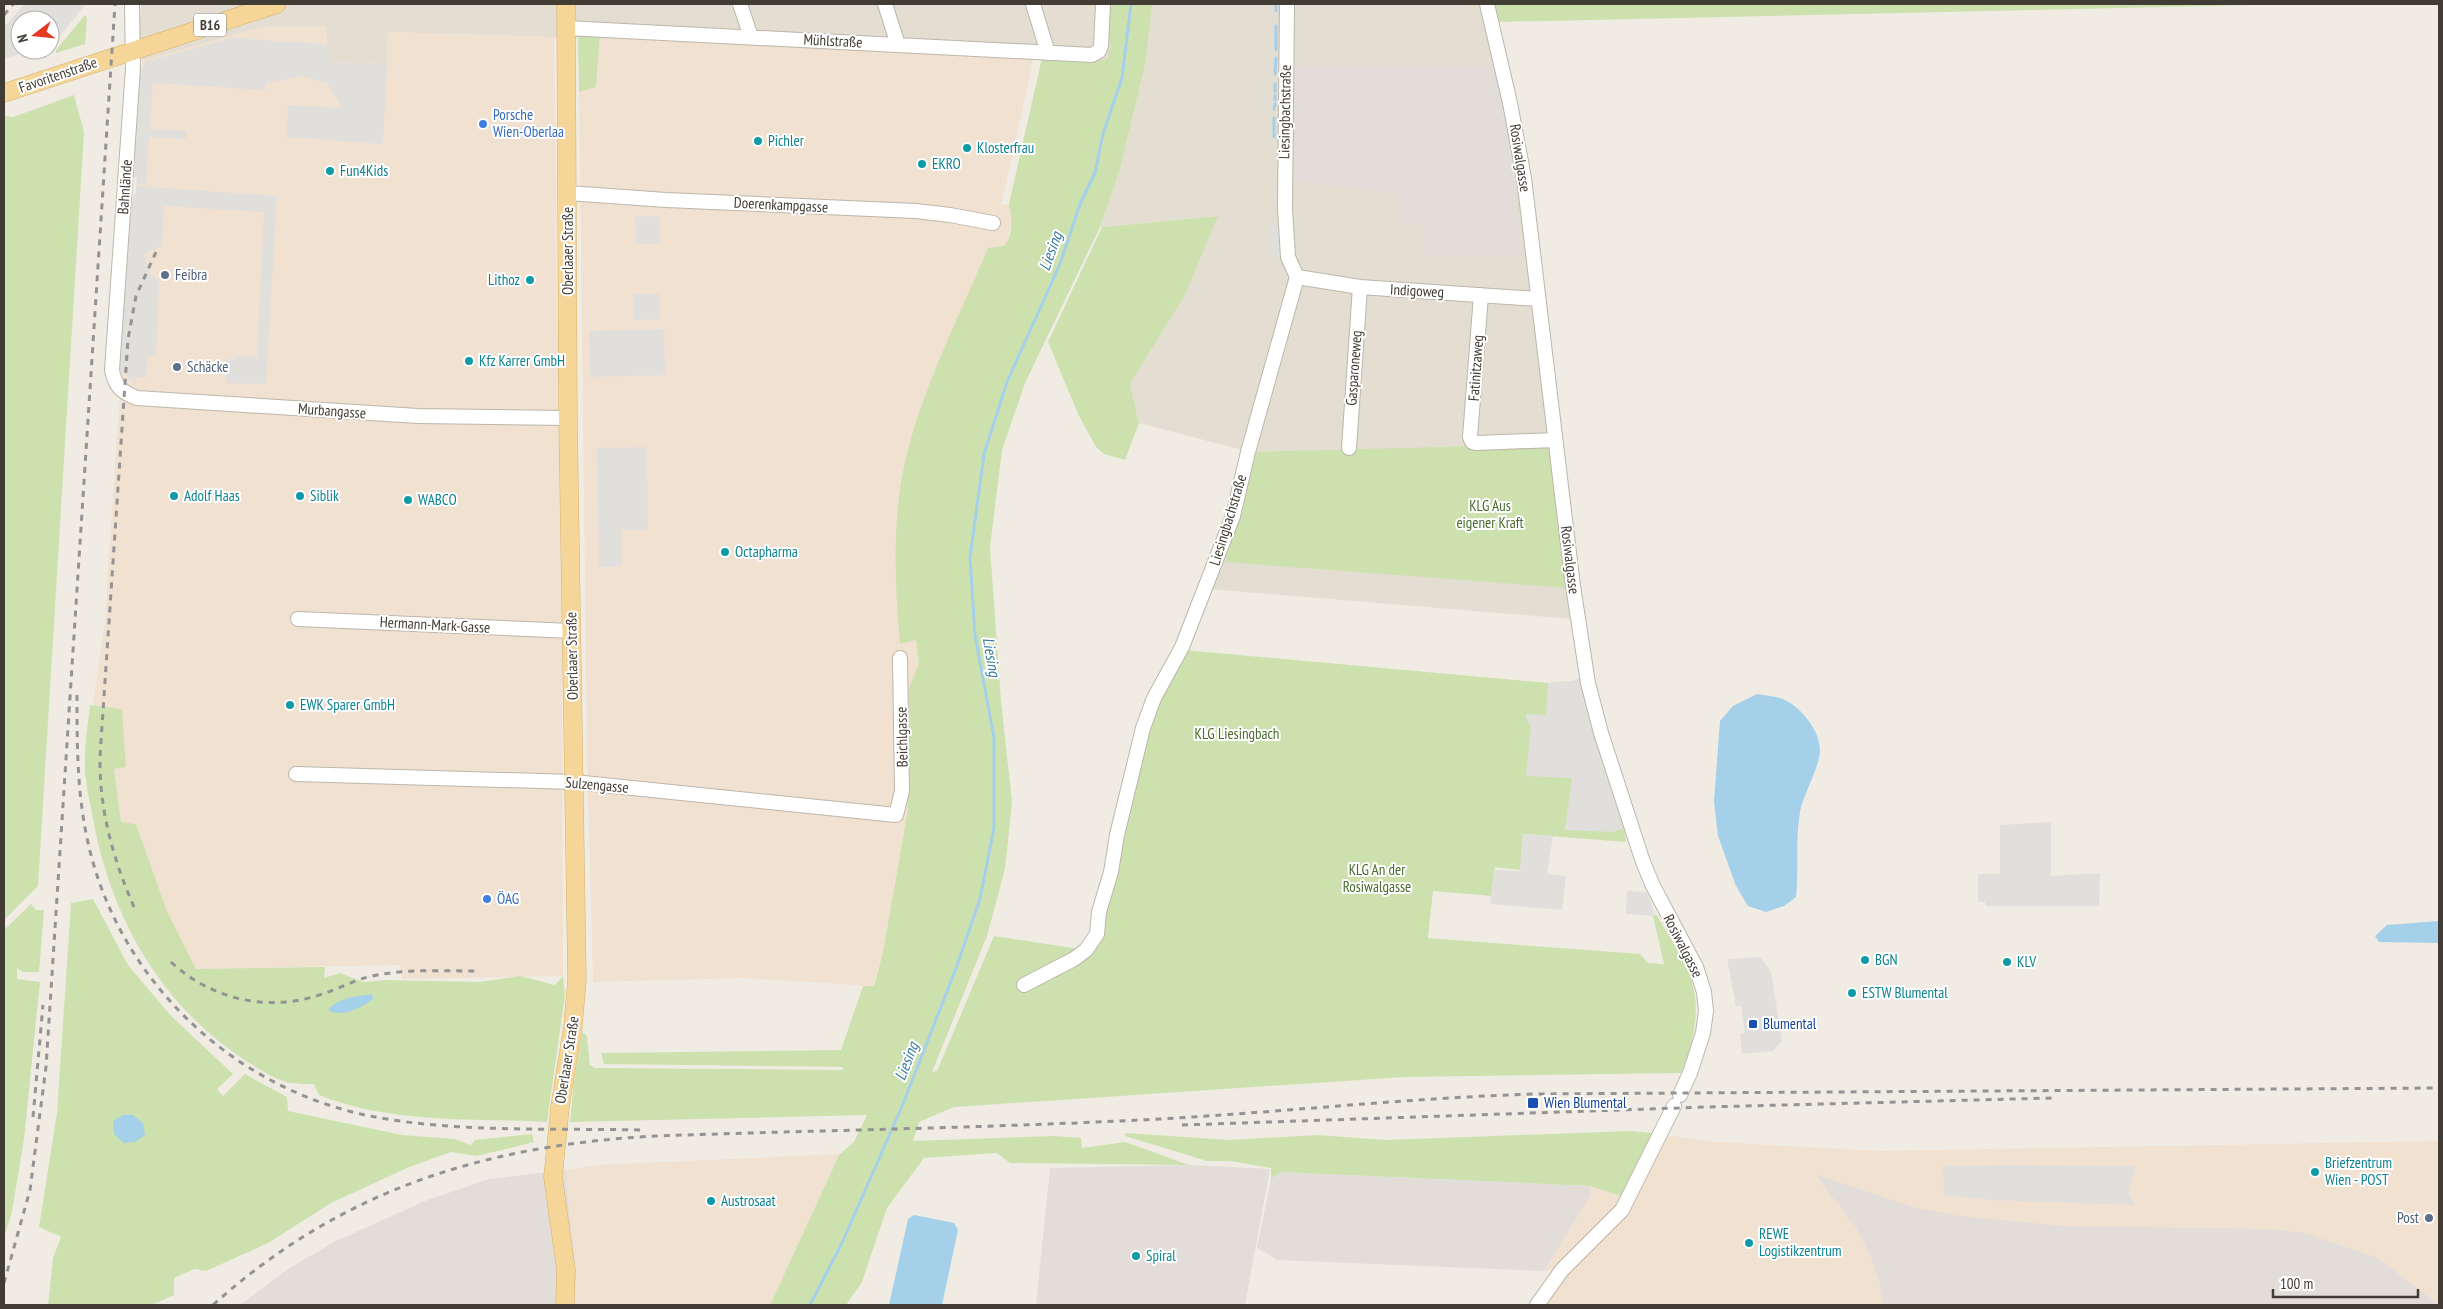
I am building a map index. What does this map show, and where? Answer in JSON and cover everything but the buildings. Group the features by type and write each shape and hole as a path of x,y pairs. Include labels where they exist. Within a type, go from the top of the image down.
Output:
{"main road":[{"name":"B16","path":"132,50 277,4"},
{"name":"Oberlaaer Straße","path":"565,1305 566,1270 554,1177 560,1107 573,1026 577,979 568,418 566,4"},
{"name":"Favoritenstraße","path":"4,93 132,50"}],"street":[{"name":"Bahnlände","path":"112,370 133,68 132,4"},
{"path":"740,4 751,37"},
{"path":"885,4 898,45"},
{"path":"1033,4 1048,53"},
{"name":"Mühlstraße","path":"566,28 1092,55 1099,51 1103,4"},
{"name":"Liesingbachstraße","path":"1024,985 1074,959 1086,950 1097,934 1099,912 1111,872 1117,834 1143,728 1154,698 1182,647 1193,622 1233,516 1248,452 1297,278 1288,257 1284,155 1287,4"},
{"name":"Rosiwalgasse","path":"1487,4 1516,132 1576,608 1588,683 1597,718 1649,877 1696,967 1704,992 1706,1011 1703,1032 1690,1072 1635,1188 1622,1210 1566,1265 1537,1305"},
{"name":"Doerenkampgasse","path":"568,193 666,200 916,211 994,223"},
{"name":"Indigoweg","path":"1297,278 1360,287 1538,298"},
{"name":"Gasparoneweg","path":"1349,448 1360,287"},
{"name":"Fatinitzaweg","path":"1481,295 1472,442 1555,440"},
{"name":"Murbangasse","path":"112,370 119,388 137,398 418,416 568,418"},
{"name":"Hermann-Mark-Gasse","path":"298,619 572,632"},
{"name":"Beichlgasse","path":"896,815 902,791 900,658"},
{"name":"Sulzengasse","path":"296,774 574,782 896,815"}],"shaded area":[{"path":"24,4 86,4 60,36 60,10 19,10"},
{"path":"141,4 1108,4 1111,43 1109,58 1098,61 600,35 580,38 388,32 387,64 327,62 327,26 267,26 142,61 139,32"},
{"path":"1152,4 1494,4 1528,159 1585,620 1209,589 1242,450 1139,423 1130,384 1185,295 1217,216 1100,227 1120,169 1146,61"},
{"path":"10,20 10,57 4,59 4,27"},
{"path":"267,26 327,26 327,62 387,64 388,32 554,37 562,650 563,976 402,979 400,965 196,969 167,911 136,824 121,822 114,769 126,767 122,709 93,705 105,620 117,434 145,79 142,61"},
{"path":"600,35 1034,57 1001,205 1009,204 1013,215 1007,243 1004,246 988,248 913,433 904,468 897,520 900,644 916,639 919,664 909,687 908,809 883,952 873,986 742,978 593,982 587,756 579,86 596,87"},
{"path":"231,38 327,44 327,62 387,64 383,144 287,137 288,105 343,108 327,83 302,76 267,83 266,90 153,83 150,129 187,131 186,139 149,137 146,185 136,184 137,177 132,177 135,146 132,145 134,112 138,111 139,74 145,62"},
{"path":"1292,66 1496,66 1506,120 1521,257 1422,256 1423,225 1398,223 1397,193 1289,180"},
{"path":"136,186 277,196 266,384 226,383 226,359 235,360 236,356 257,357 264,212 164,206 162,245 144,254 149,272 159,281 156,356 148,355 146,377 136,377 136,385 119,369 131,212 133,194 136,194"},
{"path":"635,216 660,217 660,244 636,244"},
{"path":"1269,224 1282,224 1282,255 1270,256"},
{"path":"633,294 660,294 660,319 633,320"},
{"path":"664,329 665,375 590,377 589,331"},
{"path":"647,447 648,530 622,530 622,567 599,567 597,448"},
{"path":"1583,677 1592,718 1624,828 1613,832 1565,830 1572,778 1526,776 1531,727 1526,714 1546,715 1548,683 1572,681"},
{"path":"2051,822 2051,876 2100,873 2099,906 1985,906 1985,902 1978,902 1978,874 2000,874 2000,825"},
{"path":"1523,834 1553,836 1547,874 1566,876 1562,910 1490,904 1495,870 1520,871"},
{"path":"1627,891 1647,892 1654,910 1653,916 1626,914"},
{"path":"1760,957 1771,971 1782,1041 1773,1051 1742,1054 1740,1034 1745,1032 1741,1006 1736,1006 1727,959"},
{"path":"1652,1133 1716,1142 1879,1151 2439,1141 2439,1305 1528,1305 1551,1271 1544,1271 1591,1194 1590,1186 1624,1196"},
{"path":"839,1154 770,1305 575,1305 576,1272 565,1170 598,1165"},
{"path":"1189,1165 1270,1169 1245,1305 1036,1305 1050,1168"},
{"path":"1943,1166 2136,1166 2128,1192 2135,1205 1989,1200 1944,1195"},
{"path":"565,1170 576,1272 575,1305 240,1305 288,1269 336,1241 425,1201 489,1179"},
{"path":"1280,1172 1590,1186 1591,1194 1544,1271 1277,1260 1257,1248 1271,1179"},
{"path":"1815,1174 1912,1207 1959,1216 2062,1226 2266,1229 2305,1233 2378,1258 2439,1305 1882,1305 1880,1283 1871,1257 1857,1229"}],"green space":[{"path":"1108,4 1152,4 1146,61 1120,169 1100,227 1025,383 1002,450 990,547 1001,701 1012,802 1005,869 987,936 932,1072 937,1071 994,936 1086,950 1155,708 1184,650 1548,683 1572,681 1583,677 1592,718 1624,828 1626,842 1523,834 1520,870 1495,867 1491,896 1433,891 1428,938 1640,954 1648,963 1664,964 1653,916 1656,914 1680,954 1692,981 1696,1008 1690,1047 1681,1073 1405,1077 954,1107 919,1122 913,1141 1054,1136 1081,1138 1082,1148 1125,1142 1189,1165 1010,1163 997,1153 924,1158 887,1208 862,1282 846,1305 770,1305 839,1155 854,1142 867,1115 570,1122 582,1032 587,1036 590,1065 595,1068 843,1070 843,1067 604,1064 601,1053 841,1050 863,986 874,986 883,952 908,809 909,687 919,664 916,640 900,644 898,622 896,533 904,467 919,412 988,248 1004,246 1009,237 1011,220 1009,204 1042,58 1098,61 1108,58 1111,43 1105,37"},
{"path":"1494,4 2302,4 1498,22"},
{"path":"85,15 87,18 85,44 60,52 60,45"},
{"path":"600,33 596,87 579,92 578,36"},
{"path":"74,95 84,132 38,886 4,920 4,116 13,117"},
{"path":"1218,216 1185,295 1130,384 1139,423 1125,460 1104,454 1096,447 1078,414 1048,342 1102,227"},
{"name":"KLG Aus eigener Kraft","path":"1550,444 1568,588 1225,562 1251,452"},
{"path":"90,705 122,709 126,767 114,769 121,822 136,824 167,911 196,969 325,967 324,978 340,973 363,982 386,980 480,982 520,976 555,985 563,976 565,995 547,1122 432,1118 375,1111 347,1104 319,1095 314,1084 284,1081 265,1072 244,1060 194,1019 172,995 152,968 120,910 108,878 99,846 85,774"},
{"path":"93,899 128,965 170,1015 233,1074 217,1089 223,1096 245,1074 287,1097 288,1111 402,1135 454,1139 471,1145 475,1140 532,1134 534,1142 477,1156 451,1152 407,1168 331,1203 268,1243 206,1271 194,1269 174,1278 174,1295 152,1305 48,1305 53,1258 61,1237 39,1227 57,1113 71,903"},
{"path":"31,904 36,910 44,910 39,972 23,972 17,968 17,979 40,982 24,1139 12,1212 4,1238 4,930"},
{"path":"1630,1131 1652,1133 1624,1197 1590,1186 1280,1172 1271,1179 1271,1168 1230,1161 1207,1161 1125,1136 1125,1133 1229,1140 1317,1135 1386,1140"}],"water":[{"path":"1757,694 1780,698 1801,712 1816,734 1820,750 1800,812 1796,897 1784,906 1766,912 1748,906 1736,886 1718,836 1714,802 1720,721 1733,706"},
{"path":"2439,921 2439,943 2379,942 2375,936 2387,925"},
{"path":"372,994 373,999 352,1011 340,1013 328,1010 342,1000"},
{"path":"123,1115 133,1115 143,1123 145,1135 135,1142 124,1143 114,1134 113,1121"},
{"path":"914,1215 954,1223 958,1230 942,1305 889,1305 908,1219"}],"waterway":[{"name":"Liesing","path":"810,1305 842,1243 903,1104 955,971 980,899 994,828 994,738 975,635 970,558 984,454 1007,382 1060,264 1080,204 1095,173 1103,134 1122,78 1131,4"},
{"path":"1276,4 1276,11"},
{"path":"1276,26 1276,50"},
{"path":"1275,74 1276,58"},
{"path":"1275,84 1275,91"},
{"path":"1275,95 1275,100"},
{"path":"1274,109 1275,104"},
{"path":"1274,118 1274,137"}],"railway":[{"path":"4,15 13,4"},
{"path":"4,1283 30,1190 46,1067 115,4"},
{"path":"134,907 126,889 109,833 102,795 100,756 128,339 136,296 156,252"},
{"path":"77,695 81,803 87,838 102,889 124,937 153,980 187,1019 227,1053 271,1080 319,1102 370,1116 436,1125 471,1127 643,1130"},
{"path":"171,962 203,985 220,993 258,1002 296,1001 331,991 361,979 389,973 476,971"},
{"path":"33,1117 43,1005"},
{"path":"213,1305 262,1265 313,1231 365,1203 419,1180 475,1163 533,1150 593,1141 656,1136 971,1127 1159,1119 1533,1094 2439,1088"},
{"path":"1182,1125 1707,1107 2052,1098"}],"place":[{"name":"Porsche Wien-Oberlaa","path":"483,124"},
{"name":"Pichler","path":"758,141"},
{"name":"Klosterfrau","path":"967,148"},
{"name":"EKRO","path":"922,164"},
{"name":"Fun4Kids","path":"330,171"},
{"name":"Feibra","path":"165,275"},
{"name":"Lithoz","path":"530,280"},
{"name":"Kfz Karrer GmbH","path":"469,361"},
{"name":"Schäcke","path":"177,367"},
{"name":"Adolf Haas","path":"174,496"},
{"name":"Siblik","path":"300,496"},
{"name":"WABCO","path":"408,500"},
{"name":"Octapharma","path":"725,552"},
{"name":"EWK Sparer GmbH","path":"290,705"},
{"name":"ÖAG","path":"487,899"},
{"name":"BGN","path":"1865,960"},
{"name":"KLV","path":"2007,962"},
{"name":"ESTW Blumental","path":"1852,993"},
{"name":"Blumental","path":"1753,1024"},
{"name":"Wien Blumental","path":"1533,1103"},
{"name":"Briefzentrum Wien - POST","path":"2315,1172"},
{"name":"Austrosaat","path":"711,1201"},
{"name":"Post","path":"2429,1218"},
{"name":"REWE Logistikzentrum","path":"1749,1243"},
{"name":"Spiral","path":"1136,1256"}],"park label":[{"name":"KLG Liesingbach","path":"1237,734"},
{"name":"KLG An der Rosiwalgasse","path":"1377,878"}]}
